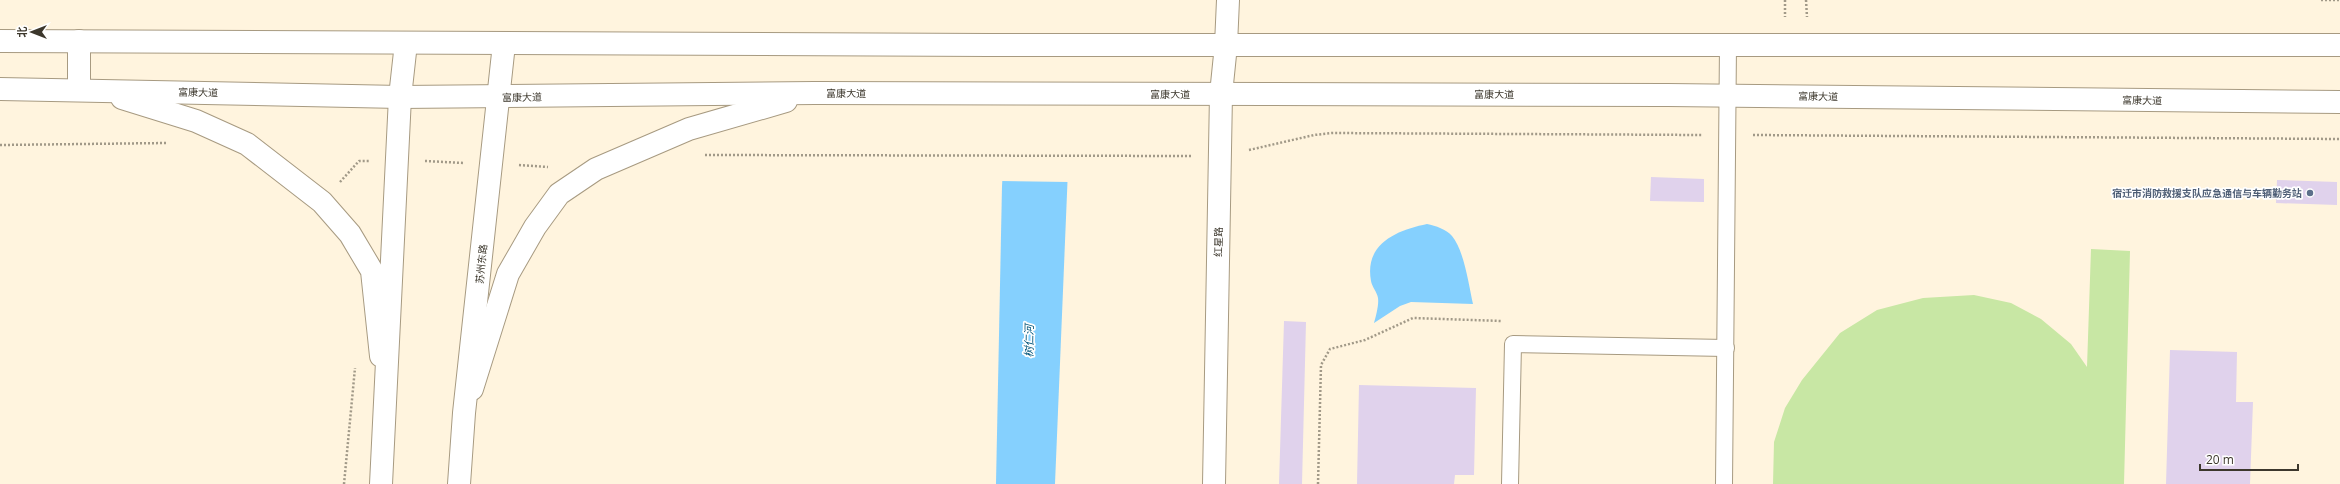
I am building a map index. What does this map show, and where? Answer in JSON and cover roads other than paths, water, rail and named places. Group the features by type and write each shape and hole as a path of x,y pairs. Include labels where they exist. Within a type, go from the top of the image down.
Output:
{"street":[{"name":"红星路","path":"1214,484 1221,94 1226,45 1228,0"},
{"path":"0,41 504,44 2340,45"},
{"path":"80,41 88,90 196,121 247,144 322,202 350,234 372,271 386,408"},
{"path":"381,484 386,408 400,97 406,43"},
{"name":"苏州东路","path":"459,484 464,412 504,44"},
{"name":"富康大道","path":"0,90 88,90 400,97 815,93 1221,94 1728,96 2340,102"},
{"path":"464,412 508,274 536,227 559,194 596,169 689,129 815,93"}],"lane":[{"path":"1724,484 1728,45"},
{"path":"1510,484 1513,344 1726,348"}],"water":[{"name":"树仁河","path":"1014,0 1075,0 1055,484 996,484 1002,186"},
{"path":"1427,224 1447,231 1456,242 1466,268 1473,304 1411,302 1400,306 1374,323 1378,301 1371,281 1370,268 1373,257 1378,248 1386,240 1405,230"}],"place":[{"name":"宿迁市消防救援支队应急通信与车辆勤务站","path":"2310,193"}]}
